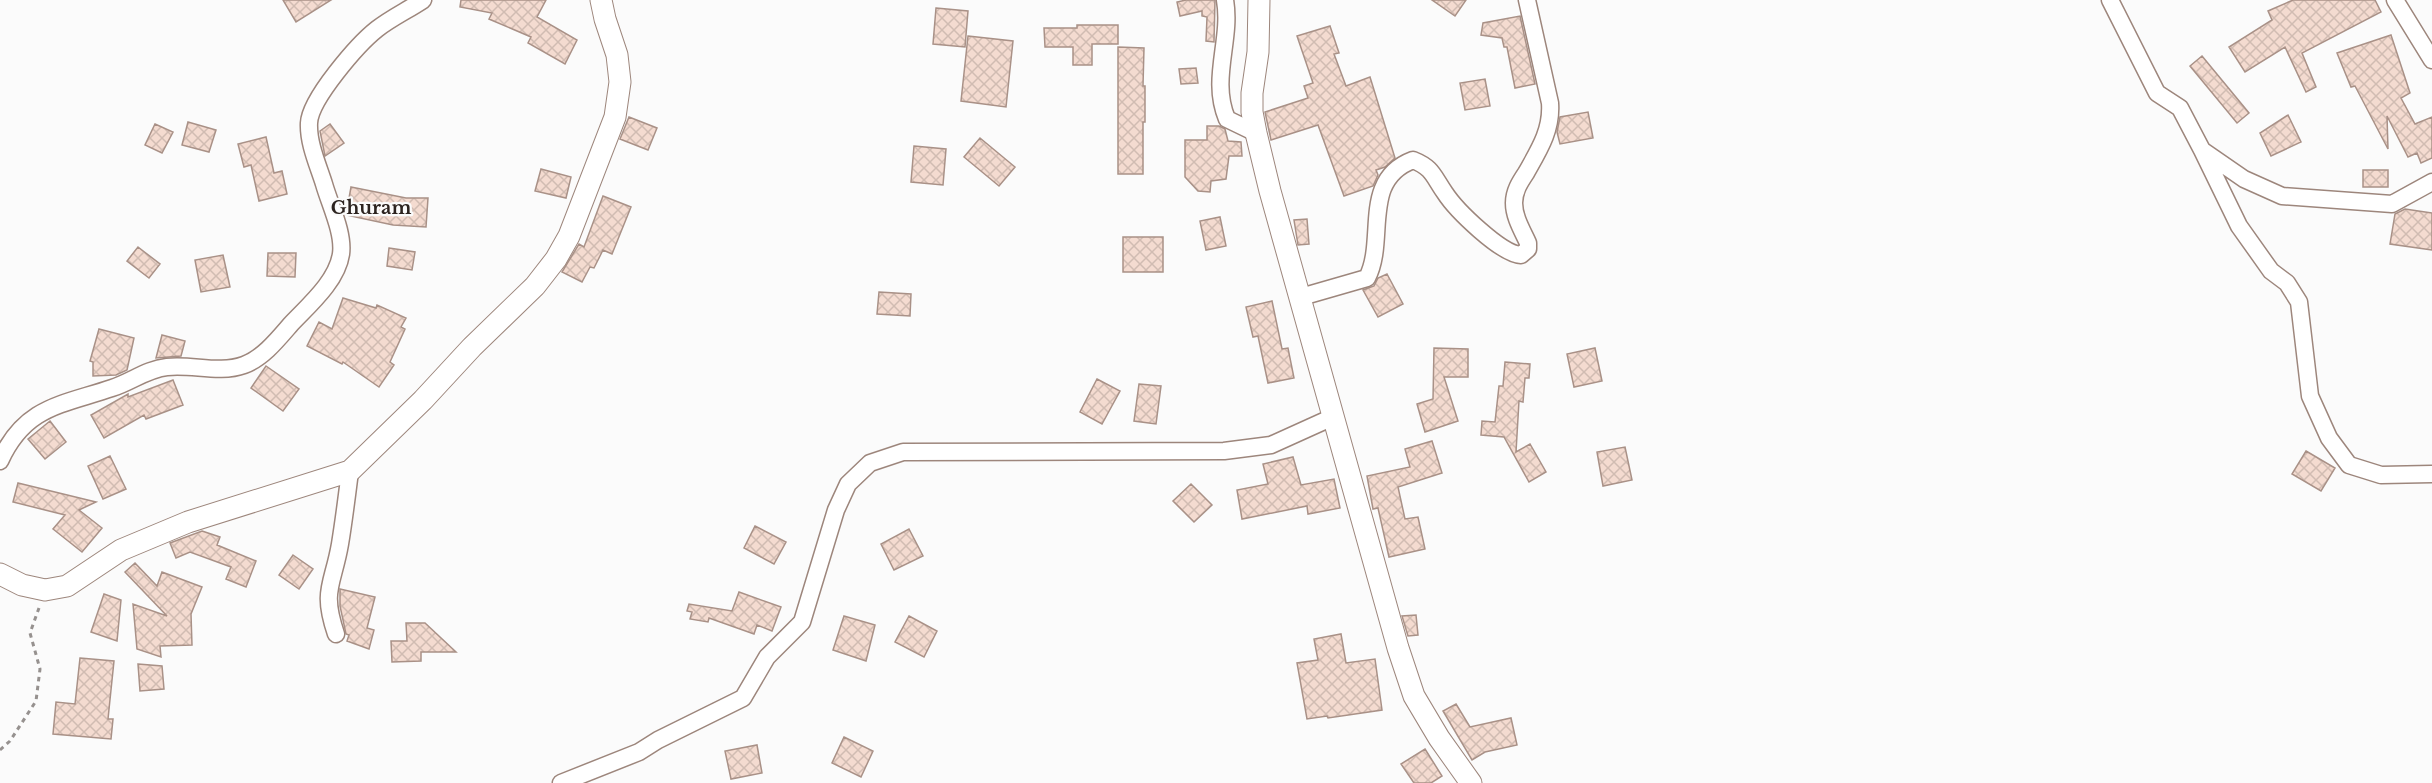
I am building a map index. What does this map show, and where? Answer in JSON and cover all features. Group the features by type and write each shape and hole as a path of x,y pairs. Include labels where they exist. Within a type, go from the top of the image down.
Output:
{"street":[{"path":"0,460 7,445 21,427 34,415 53,405 112,388 148,371 164,367 223,369 244,365 259,357 317,297 335,271 341,254 339,236 311,141 309,124 311,109 322,91 362,43 378,28 423,0"},
{"path":"0,574 22,585 45,590 67,586 121,550 197,518 350,471 535,286 569,236 615,117 620,82 617,55 604,19 601,0"},
{"path":"1225,0 1220,76 1222,108 1227,119 1256,133"},
{"path":"1259,0 1258,52 1252,93 1252,112 1270,191 1398,648 1414,696 1439,738 1471,783"},
{"path":"1301,297 1367,278 1374,258 1375,222 1388,177 1400,165 1413,160 1428,166 1445,194 1493,240 1516,255 1521,255 1528,249 1513,201 1516,189 1547,134 1551,118 1550,103 1527,0"},
{"path":"2109,0 2157,93 2180,108 2239,226 2271,271 2287,283 2299,302 2310,396 2329,438 2349,465 2380,475 2432,474"},
{"path":"2395,0 2432,60"},
{"path":"2202,150 2244,179 2282,196 2392,204 2432,182"},
{"path":"561,783 639,752 658,740 743,698 767,657 802,622 836,510 848,484 870,463 903,452 1224,451 1270,445 1333,417"},
{"path":"336,634 328,610 328,594 339,547 350,471"}],"path":[{"path":"0,750 10,741 36,701 40,669 30,633 45,590"}],"building":[{"path":"283,0 331,0 296,22"},
{"path":"461,0 546,0 537,17 577,40 565,64 528,43 531,37 489,19 492,13 460,7"},
{"path":"1215,0 1214,42 1206,41 1207,17 1202,16 1202,11 1180,16 1177,2"},
{"path":"1432,0 1466,0 1455,16"},
{"path":"2293,0 2375,0 2381,12 2302,53 2316,87 2306,92 2285,47 2245,72 2229,47 2272,20 2268,11"},
{"path":"936,8 968,11 965,47 933,44"},
{"path":"1520,16 1535,84 1515,88 1507,47 1504,47 1502,38 1481,35 1483,23"},
{"path":"1077,25 1118,25 1118,44 1092,44 1092,65 1073,65 1073,47 1045,47 1044,28 1077,28"},
{"path":"1330,26 1339,53 1334,54 1346,86 1370,77 1395,158 1385,167 1376,170 1378,175 1373,186 1344,196 1318,125 1271,140 1265,112 1308,98 1304,86 1313,83 1297,36"},
{"path":"2391,35 2410,93 2401,98 2415,124 2432,117 2432,158 2421,163 2417,153 2408,157 2387,116 2388,149 2355,86 2351,87 2337,53"},
{"path":"968,36 1013,41 1006,107 961,101"},
{"path":"1118,47 1144,48 1143,174 1118,174"},
{"path":"2202,56 2249,113 2237,123 2190,66"},
{"path":"1196,68 1198,83 1181,84 1179,69"},
{"path":"1485,79 1490,106 1465,110 1460,83"},
{"path":"1588,112 1593,138 1560,144 1557,132 1560,117"},
{"path":"2288,115 2301,142 2271,156 2260,133"},
{"path":"629,117 657,128 648,150 620,139"},
{"path":"188,122 216,130 209,152 182,145"},
{"path":"155,124 173,132 162,153 145,145"},
{"path":"330,124 344,143 325,156 320,131"},
{"path":"1207,126 1219,126 1225,129 1228,141 1241,142 1242,156 1229,156 1226,179 1211,181 1210,192 1198,191 1185,177 1185,140 1207,140"},
{"path":"266,137 274,173 282,171 287,194 259,201 251,165 244,167 238,144"},
{"path":"980,138 1015,167 999,186 964,157"},
{"path":"914,146 946,149 943,185 911,182"},
{"path":"541,169 571,177 566,198 535,191"},
{"path":"2363,170 2388,170 2388,187 2363,187"},
{"path":"351,187 406,198 428,198 426,227 393,225 346,215"},
{"path":"603,196 631,207 612,254 603,250 594,268 590,267 582,282 562,272 579,244 584,247"},
{"path":"2405,209 2432,213 2432,250 2390,244 2395,214"},
{"path":"1220,217 1226,246 1206,250 1200,221"},
{"path":"1307,219 1309,244 1298,245 1294,220"},
{"path":"1123,237 1163,237 1163,272 1123,272"},
{"path":"138,247 160,264 149,278 127,261"},
{"path":"389,248 415,252 412,270 387,266"},
{"path":"268,253 296,253 295,277 267,276"},
{"path":"223,255 230,287 201,292 195,260"},
{"path":"1387,274 1403,304 1378,317 1363,290 1374,286 1378,278"},
{"path":"879,292 911,294 910,316 877,314"},
{"path":"343,298 376,308 377,305 406,318 401,327 405,329 390,362 394,365 379,387 343,362 342,364 307,346 319,322 332,329"},
{"path":"1272,301 1282,349 1288,348 1294,378 1268,383 1258,336 1253,337 1246,307"},
{"path":"99,329 134,338 127,370 116,375 93,376 93,362 90,361"},
{"path":"162,335 185,341 181,356 156,358"},
{"path":"1434,348 1468,349 1468,377 1444,377 1458,421 1425,432 1417,404 1433,399"},
{"path":"1595,348 1602,381 1574,387 1567,354"},
{"path":"1505,362 1530,364 1529,378 1525,378 1523,402 1519,401 1516,452 1530,444 1546,472 1529,482 1504,437 1481,435 1482,421 1495,422 1499,386 1503,386"},
{"path":"266,366 299,389 283,411 251,388"},
{"path":"1097,379 1120,391 1102,424 1080,412"},
{"path":"173,380 183,405 146,419 144,415 104,438 91,415 128,394 128,397"},
{"path":"1139,384 1161,386 1156,424 1134,421"},
{"path":"50,421 66,442 45,459 28,439"},
{"path":"1432,441 1442,473 1398,487 1405,519 1418,517 1425,549 1389,557 1378,508 1373,509 1367,476 1410,467 1405,449"},
{"path":"1625,447 1632,480 1603,486 1597,452"},
{"path":"2306,451 2335,468 2321,491 2292,474"},
{"path":"110,456 126,489 103,499 88,466"},
{"path":"1293,457 1301,485 1334,479 1340,508 1308,514 1307,506 1242,519 1237,490 1268,484 1263,464"},
{"path":"18,483 96,502 79,510 102,528 82,552 53,529 65,515 13,502"},
{"path":"1191,484 1212,505 1194,522 1173,501"},
{"path":"755,526 786,542 774,564 744,548"},
{"path":"909,529 923,556 894,570 881,544"},
{"path":"202,531 220,537 217,545 256,561 246,587 226,579 231,567 190,552 176,558 170,543"},
{"path":"293,555 313,569 299,589 279,575"},
{"path":"135,563 157,586 162,572 202,587 191,614 192,645 160,646 161,657 137,649 133,604 167,616 125,572"},
{"path":"340,589 375,597 367,628 374,630 369,649 347,641 349,635 346,634 340,606"},
{"path":"739,592 781,607 772,631 757,625 754,634 709,618 708,622 690,619 692,612 687,611 689,604 732,611"},
{"path":"104,594 121,600 117,641 91,632"},
{"path":"1416,615 1418,635 1408,636 1402,616"},
{"path":"844,616 875,625 866,661 833,650"},
{"path":"909,616 937,631 924,657 895,642"},
{"path":"406,623 425,623 456,652 421,652 421,661 392,662 391,641 407,641"},
{"path":"1341,634 1346,663 1375,659 1382,710 1307,719 1297,663 1318,660 1314,639"},
{"path":"80,658 114,661 108,719 113,719 111,739 53,734 56,702 75,704"},
{"path":"138,664 162,666 164,689 140,691"},
{"path":"1456,704 1470,727 1511,718 1517,745 1485,752 1472,760 1443,711"},
{"path":"844,737 873,751 861,777 832,763"},
{"path":"757,745 762,773 731,779 725,751"},
{"path":"1425,749 1442,776 1431,783 1414,783 1401,764"}],"district":[{"name":"Ghuram","path":"371,208"}]}
